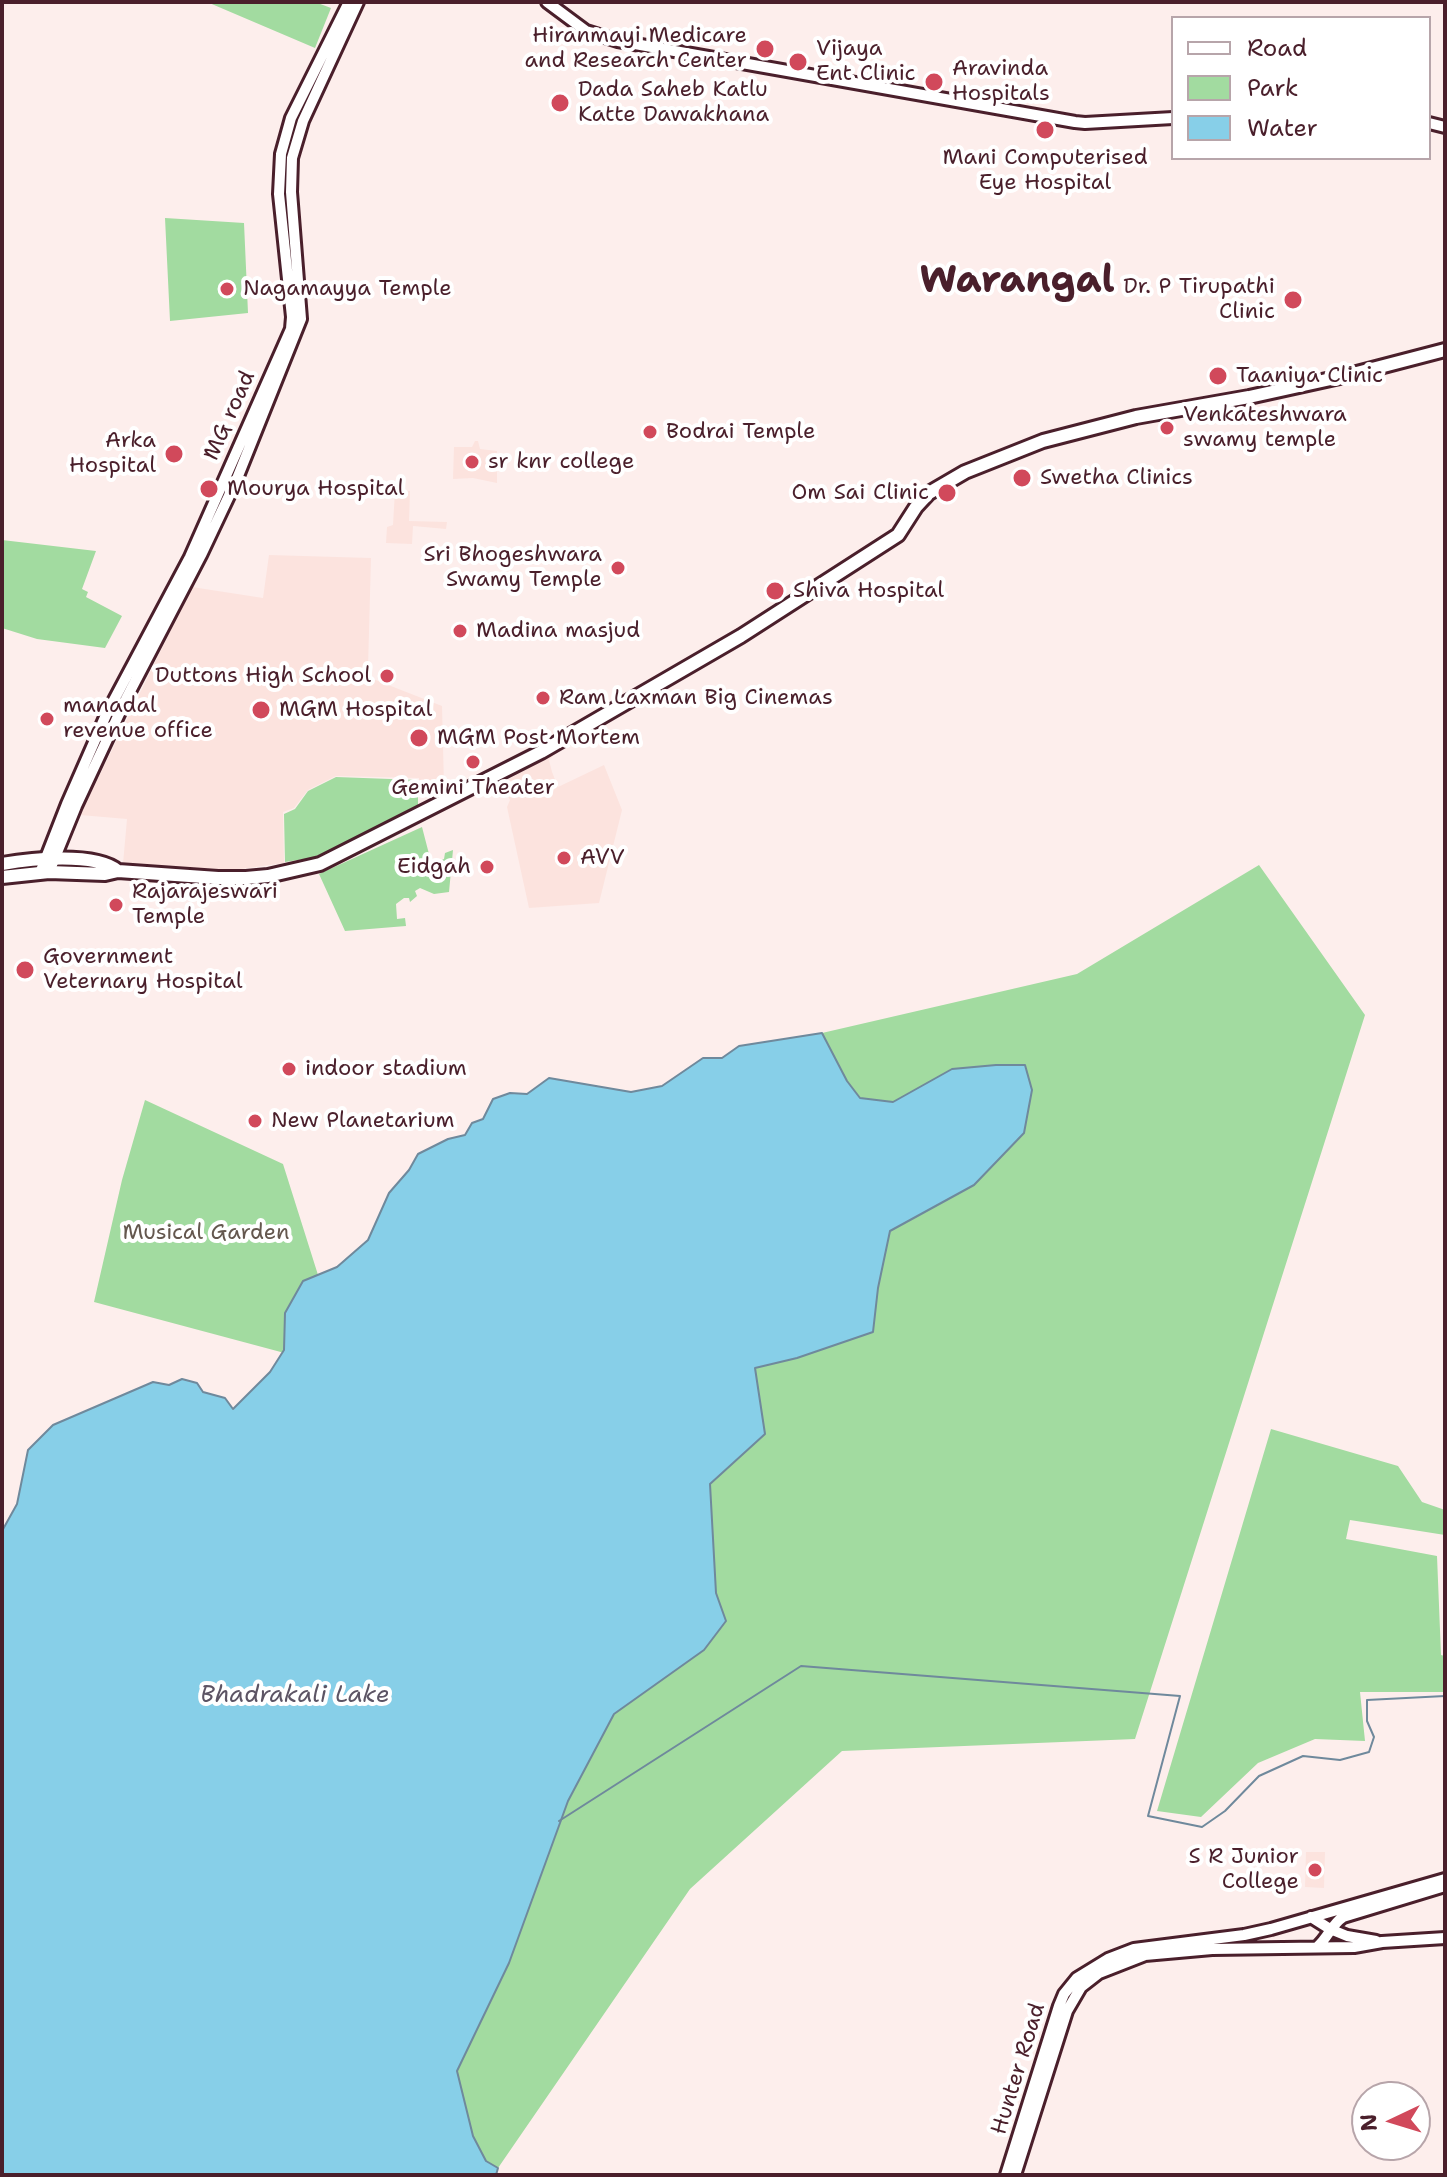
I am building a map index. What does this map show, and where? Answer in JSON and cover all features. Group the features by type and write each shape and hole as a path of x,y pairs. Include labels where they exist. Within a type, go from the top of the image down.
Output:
{"highway":[{"path":"2,877 118,871 246,878 320,864 541,752 741,636 898,535 929,493 965,472 1043,441 1136,417 1249,397 1445,350"},
{"path":"2,864 50,859 101,862 118,871"}],"main road":[{"name":"MG road","path":"50,859 67,804 105,717 190,557 291,329 279,194 281,154 291,118 349,2"},
{"name":"MG road","path":"44,873 119,713 236,481 301,319 291,192 292,158 303,121 358,2"},
{"path":"547,2 586,31 618,41 1075,122 1171,118"},
{"name":"Hunter Road","path":"1006,2175 1059,2006 1077,1978 1108,1959 1140,1947 1271,1929 1445,1879"},
{"path":"1317,1947 1343,1917 1445,1886"},
{"path":"1311,1917 1347,1936 1382,1942 1445,1938"},
{"path":"1271,1929 1274,1948"},
{"name":"Hunter Road","path":"1015,2175 1060,2030 1081,1987 1099,1973 1145,1955 1212,1949 1364,1946 1382,1942"}],"shaded area":[{"path":"478,441 480,449 497,451 497,483 473,478 453,479 454,447 472,447"},
{"path":"395,491 410,491 409,521 447,522 446,529 413,526 412,544 386,543 387,527 393,525"},
{"path":"269,555 371,558 368,668 373,679 442,706 444,786 432,784 431,793 420,795 419,778 336,776 308,790 294,808 283,812 284,863 234,870 123,864 127,819 80,815 192,587 263,598"},
{"name":"AVV","path":"553,753 549,760 558,787 604,765 622,810 599,903 529,908 507,807 510,800 501,784"},
{"name":"S R Junior College","path":"1306,1852 1325,1852 1324,1888 1305,1887"}],"green space":[{"path":"207,2 315,2 331,8 315,48"},
{"path":"165,218 244,223 248,313 170,321"},
{"path":"2,540 96,551 82,589 88,592 86,597 122,616 105,648 37,639 2,628"},
{"path":"336,777 418,780 418,806 340,847 311,858 285,862 284,814 295,809 308,791"},
{"path":"422,827 429,854 427,865 444,859 445,853 453,850 449,892 434,894 420,888 410,902 409,898 404,898 396,904 397,919 405,918 406,926 345,931 319,874"},
{"path":"1259,865 1365,1015 1135,1739 842,1751 690,1889 498,2168 486,2161 473,2136 457,2071 509,1963 568,1801 614,1714 704,1650 726,1621 716,1593 710,1483 765,1434 755,1368 797,1358 873,1332 889,1231 974,1185 1025,1065 952,1069 893,1102 859,1098 822,1033 1077,974"},
{"name":"Musical Garden","path":"145,1100 283,1164 348,1370 94,1302 122,1180"},
{"path":"1271,1429 1398,1466 1422,1502 1445,1510 1445,1535 1350,1520 1346,1539 1437,1556 1445,1692 1360,1692 1365,1741 1315,1739 1258,1763 1201,1817 1157,1811"}],"water":[{"name":"Bhadrakali Lake","path":"822,1033 847,1081 860,1098 893,1102 952,1069 1025,1065 1032,1090 1024,1133 974,1185 890,1231 873,1332 797,1358 755,1368 765,1434 710,1484 716,1593 726,1621 704,1650 614,1714 568,1801 509,1963 457,2071 473,2136 486,2161 498,2168 496,2175 2,2175 2,1531 17,1504 28,1450 53,1425 153,1382 169,1385 182,1379 197,1383 203,1392 225,1398 233,1409 270,1372 284,1350 285,1313 303,1281 337,1267 368,1240 389,1193 418,1154 448,1139 465,1135 472,1123 483,1119 493,1099 510,1093 527,1094 549,1078 631,1092 662,1086 703,1058 722,1058 739,1046"}],"waterway":[{"path":"559,1821 801,1666 1180,1696 1148,1816 1202,1827 1225,1811 1259,1776 1303,1756 1340,1760 1369,1752 1374,1737 1367,1721 1367,1700 1445,1696"}],"place":[{"name":"Hiranmayi Medicare and Research Center","path":"765,49"},
{"name":"Vijaya Ent Clinic","path":"798,62"},
{"name":"Aravinda Hospitals","path":"934,82"},
{"name":"Dada Saheb Katlu Katte Dawakhana","path":"560,103"},
{"name":"Mani Computerised Eye Hospital","path":"1045,130"},
{"name":"Nagamayya Temple","path":"227,289"},
{"name":"Dr. P Tirupathi Clinic","path":"1293,300"},
{"name":"Taaniya Clinic","path":"1218,376"},
{"name":"Venkateshwara swamy temple","path":"1167,428"},
{"name":"Bodrai Temple","path":"650,432"},
{"name":"Arka Hospital","path":"174,454"},
{"name":"sr knr college","path":"472,462"},
{"name":"Swetha Clinics","path":"1022,478"},
{"name":"Mourya Hospital","path":"209,489"},
{"name":"Om Sai Clinic","path":"947,493"},
{"name":"Sri Bhogeshwara Swamy Temple","path":"618,568"},
{"name":"Shiva Hospital","path":"775,591"},
{"name":"Madina masjud","path":"460,631"},
{"name":"Duttons High School","path":"387,676"},
{"name":"Ram Laxman Big Cinemas","path":"543,698"},
{"name":"MGM Hospital","path":"261,710"},
{"name":"manadal revenue office","path":"47,719"},
{"name":"MGM Post Mortem","path":"419,738"},
{"name":"Gemini Theater","path":"473,762"},
{"name":"AVV","path":"564,858"},
{"name":"Eidgah","path":"487,867"},
{"name":"Rajarajeswari Temple","path":"116,905"},
{"name":"Government Veternary Hospital","path":"25,970"},
{"name":"indoor stadium","path":"289,1069"},
{"name":"New Planetarium","path":"255,1121"},
{"name":"S R Junior College","path":"1315,1870"}],"district":[{"name":"Warangal","path":"1017,282"}]}
